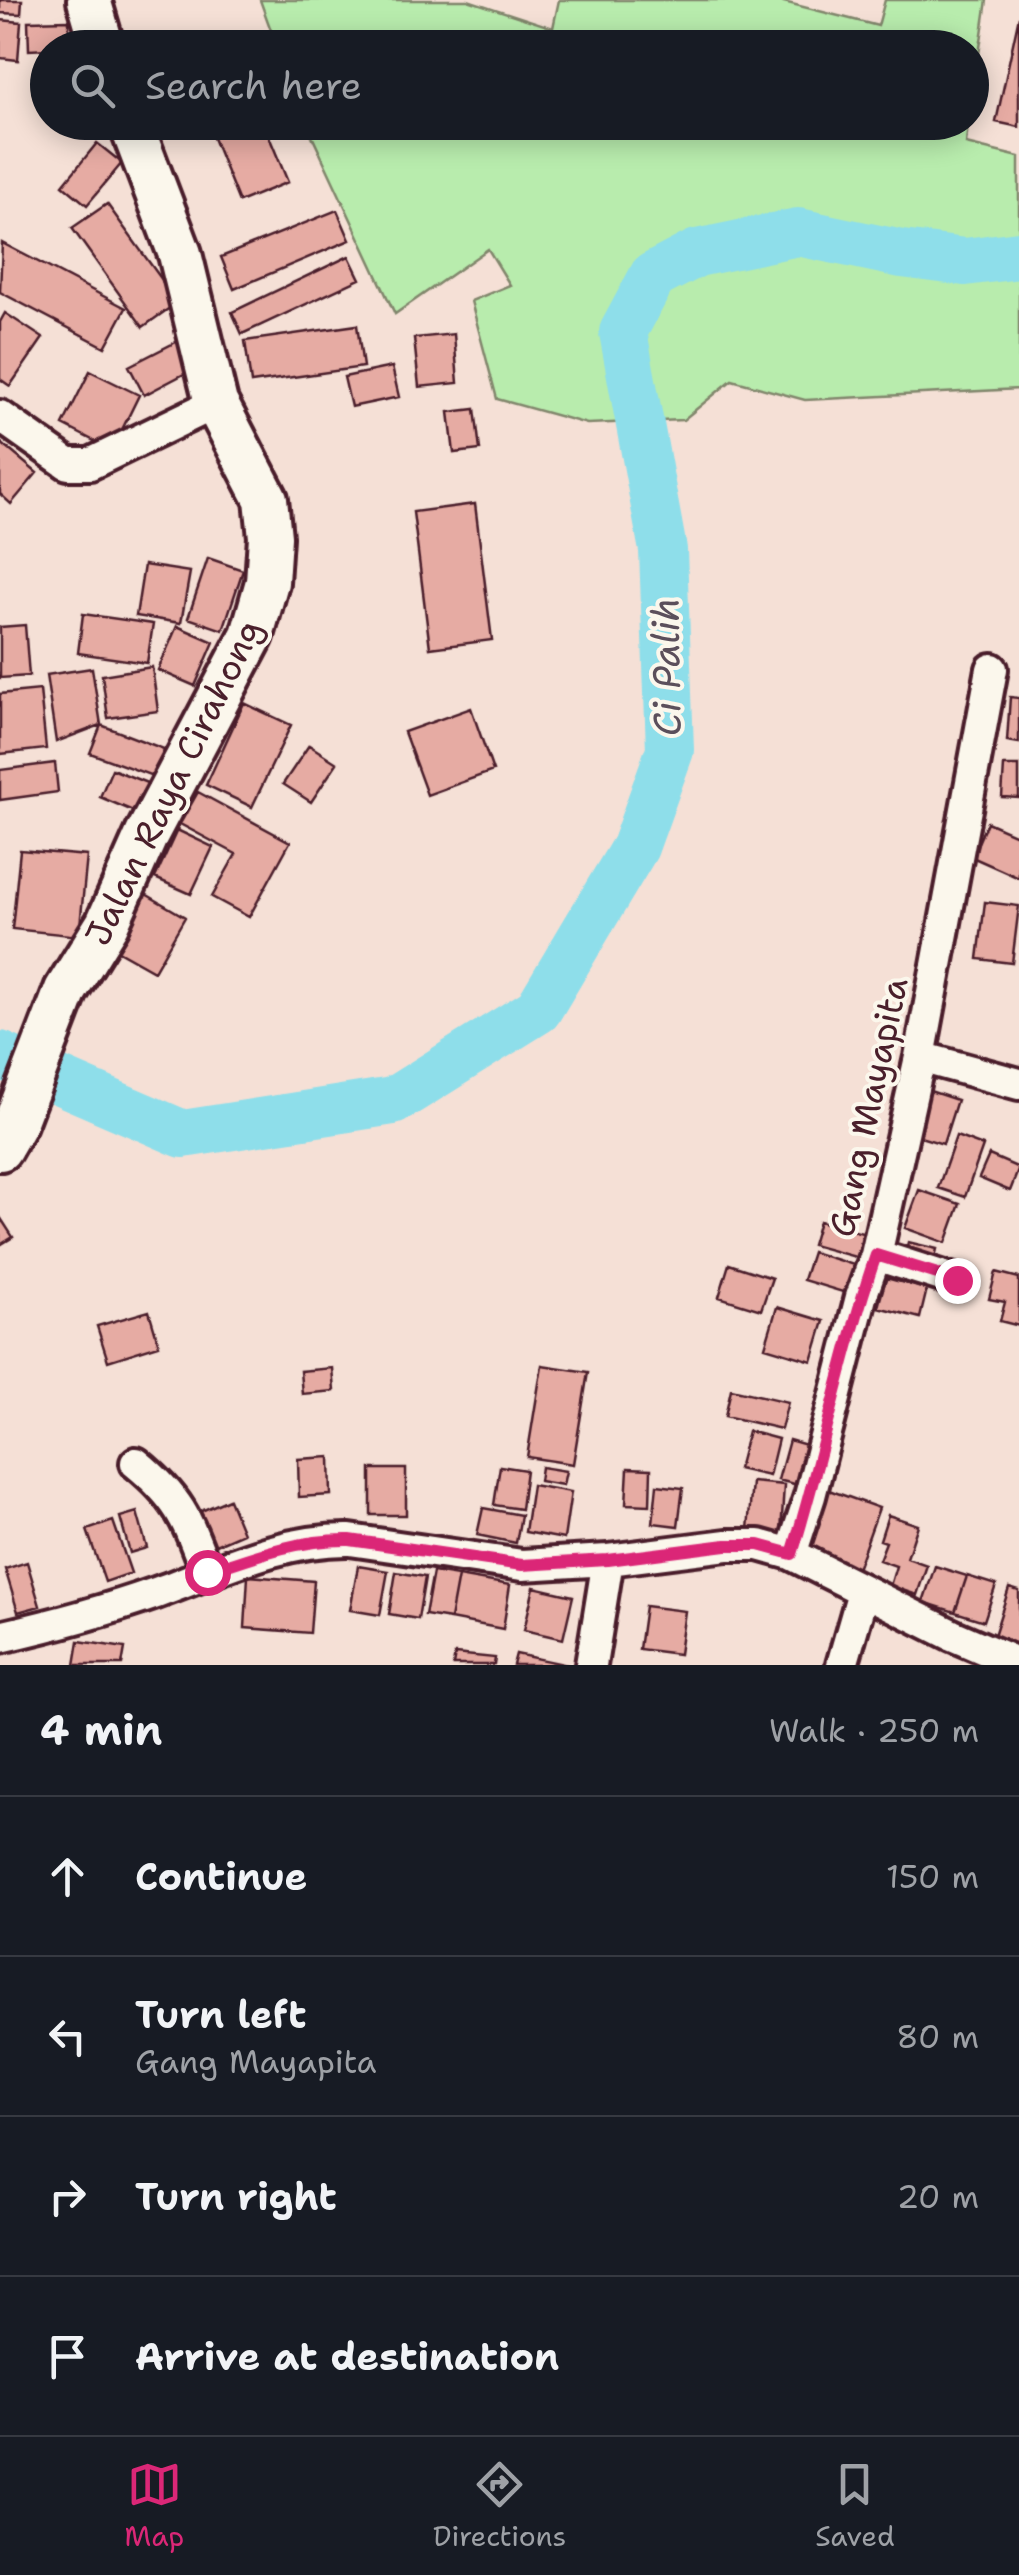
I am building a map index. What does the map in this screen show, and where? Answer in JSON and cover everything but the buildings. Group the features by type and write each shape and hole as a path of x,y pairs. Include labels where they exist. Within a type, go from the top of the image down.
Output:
{"street":[{"path":"88,0 98,30"},
{"name":"Jalan Raya Cirahong","path":"7,1136 66,990 106,924 147,834 252,636 268,582 270,538 266,499 216,403 180,254 137,140"},
{"path":"0,416 68,464 80,466 216,403"},
{"name":"Gang Mayapita","path":"792,1554 861,1297 876,1255 920,1057 992,670"},
{"path":"920,1057 1019,1084"},
{"path":"876,1255 957,1280"},
{"path":"136,1464 164,1486 178,1504 207,1572"},
{"path":"0,1638 82,1618 260,1553 325,1540 350,1540 522,1565 759,1545 792,1554 863,1592 1019,1664"},
{"path":"591,1665 608,1560"},
{"path":"842,1665 863,1592"}],"green space":[{"path":"260,0 468,0 553,28 559,0 776,0 878,26 885,0 987,0 983,30 271,30"},
{"path":"314,140 966,140 966,144 1019,157 1019,389 805,400 732,380 683,420 587,424 497,399 471,301 510,285 488,249 395,314"}],"waterway":[{"name":"Ci Palih","path":"0,1055 183,1134 393,1101 538,1010 635,847 670,750 663,550 623,332 653,276 697,253 798,232 902,254 965,262 1019,255"}],"route":[{"path":"207,1572 260,1553 325,1540 350,1540 522,1565 608,1560 726,1545 759,1545 792,1554 861,1297 876,1255 957,1280"}]}
